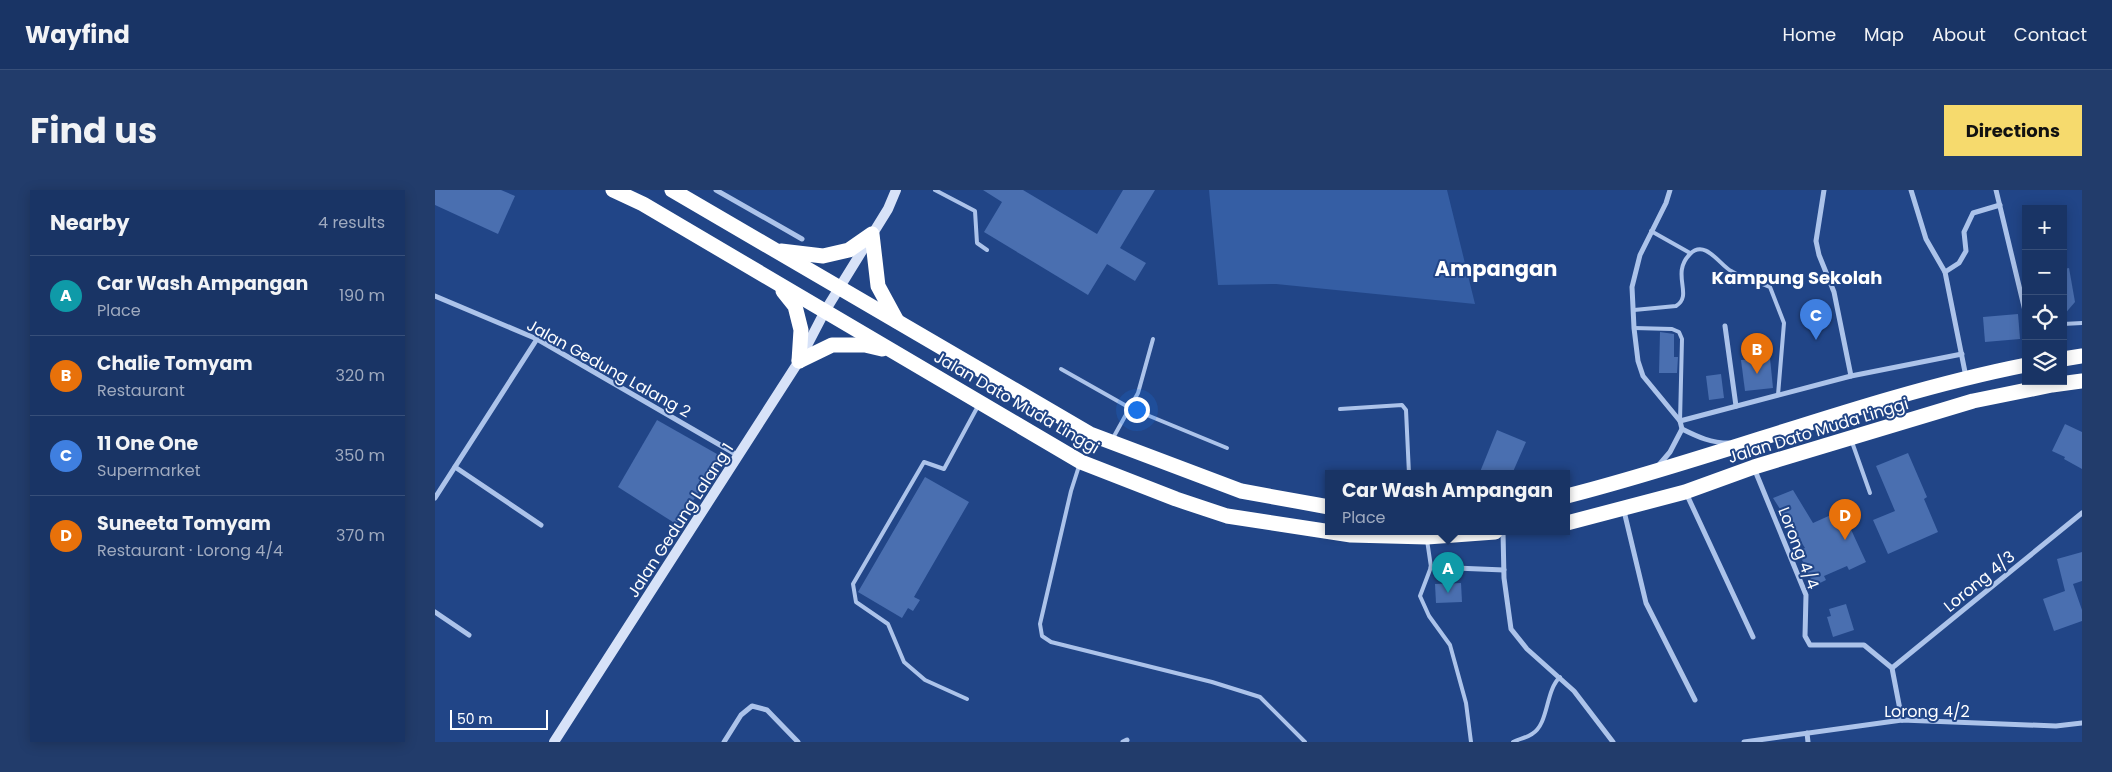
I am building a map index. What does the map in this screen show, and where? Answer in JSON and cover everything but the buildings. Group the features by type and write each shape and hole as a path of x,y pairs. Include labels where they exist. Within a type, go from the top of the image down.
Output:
{"highway":[{"name":"Jalan Dato Muda Linggi","path":"613,190 643,204 1081,462 1176,500 1227,516 1325,531"},
{"name":"Jalan Dato Muda Linggi","path":"672,190 1089,434 1241,491 1325,506"},
{"path":"776,251 823,256 849,250 872,234 878,286 898,323"},
{"path":"775,282 795,306 801,330 799,361 832,345 865,345 893,351"},
{"path":"2067,358 2082,356"},
{"name":"Jalan Dato Muda Linggi","path":"1570,495 1639,478 1746,443 1966,377 2022,366"},
{"name":"Jalan Dato Muda Linggi","path":"1570,522 1685,492 1754,467 1973,401 2053,385 2082,382"},
{"name":"Jalan Dato Muda Linggi","path":"1351,535 1427,537 1454,535"}],"street":[{"path":"716,190 802,239"},
{"name":"Jalan Gedung Lalang 1","path":"554,742 799,361 825,311 872,234 896,190"},
{"path":"1639,478 1661,464 1670,452 1682,429 1680,421 1643,376 1638,362 1634,328 1632,286 1640,255 1666,203 1670,190"},
{"path":"1824,190 1816,241 1819,255 1834,292 1851,376"},
{"path":"1911,190 1926,238 1945,272 1966,377"},
{"path":"1996,190 2022,298"},
{"path":"1945,272 1959,263 1966,251 1964,232 1973,213 2000,205"},
{"name":"Jalan Gedung Lalang 2","path":"435,296 537,339 739,456"},
{"path":"1725,326 1736,406"},
{"path":"435,498 537,339"},
{"path":"1680,421 1851,376 1962,354"},
{"path":"1682,429 1716,443 1746,443"},
{"path":"455,467 541,525"},
{"name":"Lorong 4/4","path":"1754,467 1806,595 1805,636 1810,645 1864,645 1892,668"},
{"path":"1685,492 1753,637"},
{"path":"1623,508 1646,603 1695,700"},
{"name":"Lorong 4/3","path":"1892,668 2082,513"},
{"path":"1503,535 1504,570 1511,629 1527,649 1560,676 1574,691 1613,742"},
{"path":"1431,567 1504,570"},
{"path":"435,612 469,635"},
{"path":"1892,668 1902,720"},
{"path":"724,742 741,715 753,706 767,710 798,742"},
{"name":"Lorong 4/2","path":"1744,742 1902,720 2056,726 2082,723"},
{"path":"1807,733 1807,742"}],"lane":[{"path":"938,191 975,211 977,243 987,250"},
{"path":"1651,231 1690,254"},
{"path":"1634,310 1675,306 1681,303 1683,296 1680,269 1690,254 1701,250 1711,253 1731,271 1770,287 1784,323 1778,395"},
{"path":"2067,324 2082,323"},
{"path":"1634,328 1672,329 1679,332 1681,339 1680,421"},
{"path":"1111,443 1138,393 1153,339"},
{"path":"1061,369 1130,408 1227,448"},
{"path":"967,698 925,680 904,662 888,624 857,602 853,584 924,462 944,469 981,402"},
{"path":"1340,409 1401,405 1406,410 1409,470"},
{"path":"1850,438 1870,493"},
{"path":"1081,462 1071,491 1042,615 1040,624 1042,636 1051,642 1212,682 1260,697 1305,742"},
{"path":"1427,537 1431,567 1420,596 1429,616 1451,645 1466,703 1471,742"},
{"path":"1513,742 1534,733 1543,718 1554,682 1560,676"}],"shaded area":[{"path":"1209,190 1447,190 1475,304 1276,284 1218,285"}],"place":[{"name":"11 One One","path":"1816,340"},
{"name":"Chalie Tomyam","path":"1757,374"},
{"name":"Suneeta Tomyam","path":"1845,540"},
{"name":"Car Wash Ampangan","path":"1448,593"}],"district":[{"name":"Ampangan","path":"1496,269"},
{"name":"Kampung Sekolah","path":"1797,278"}]}
